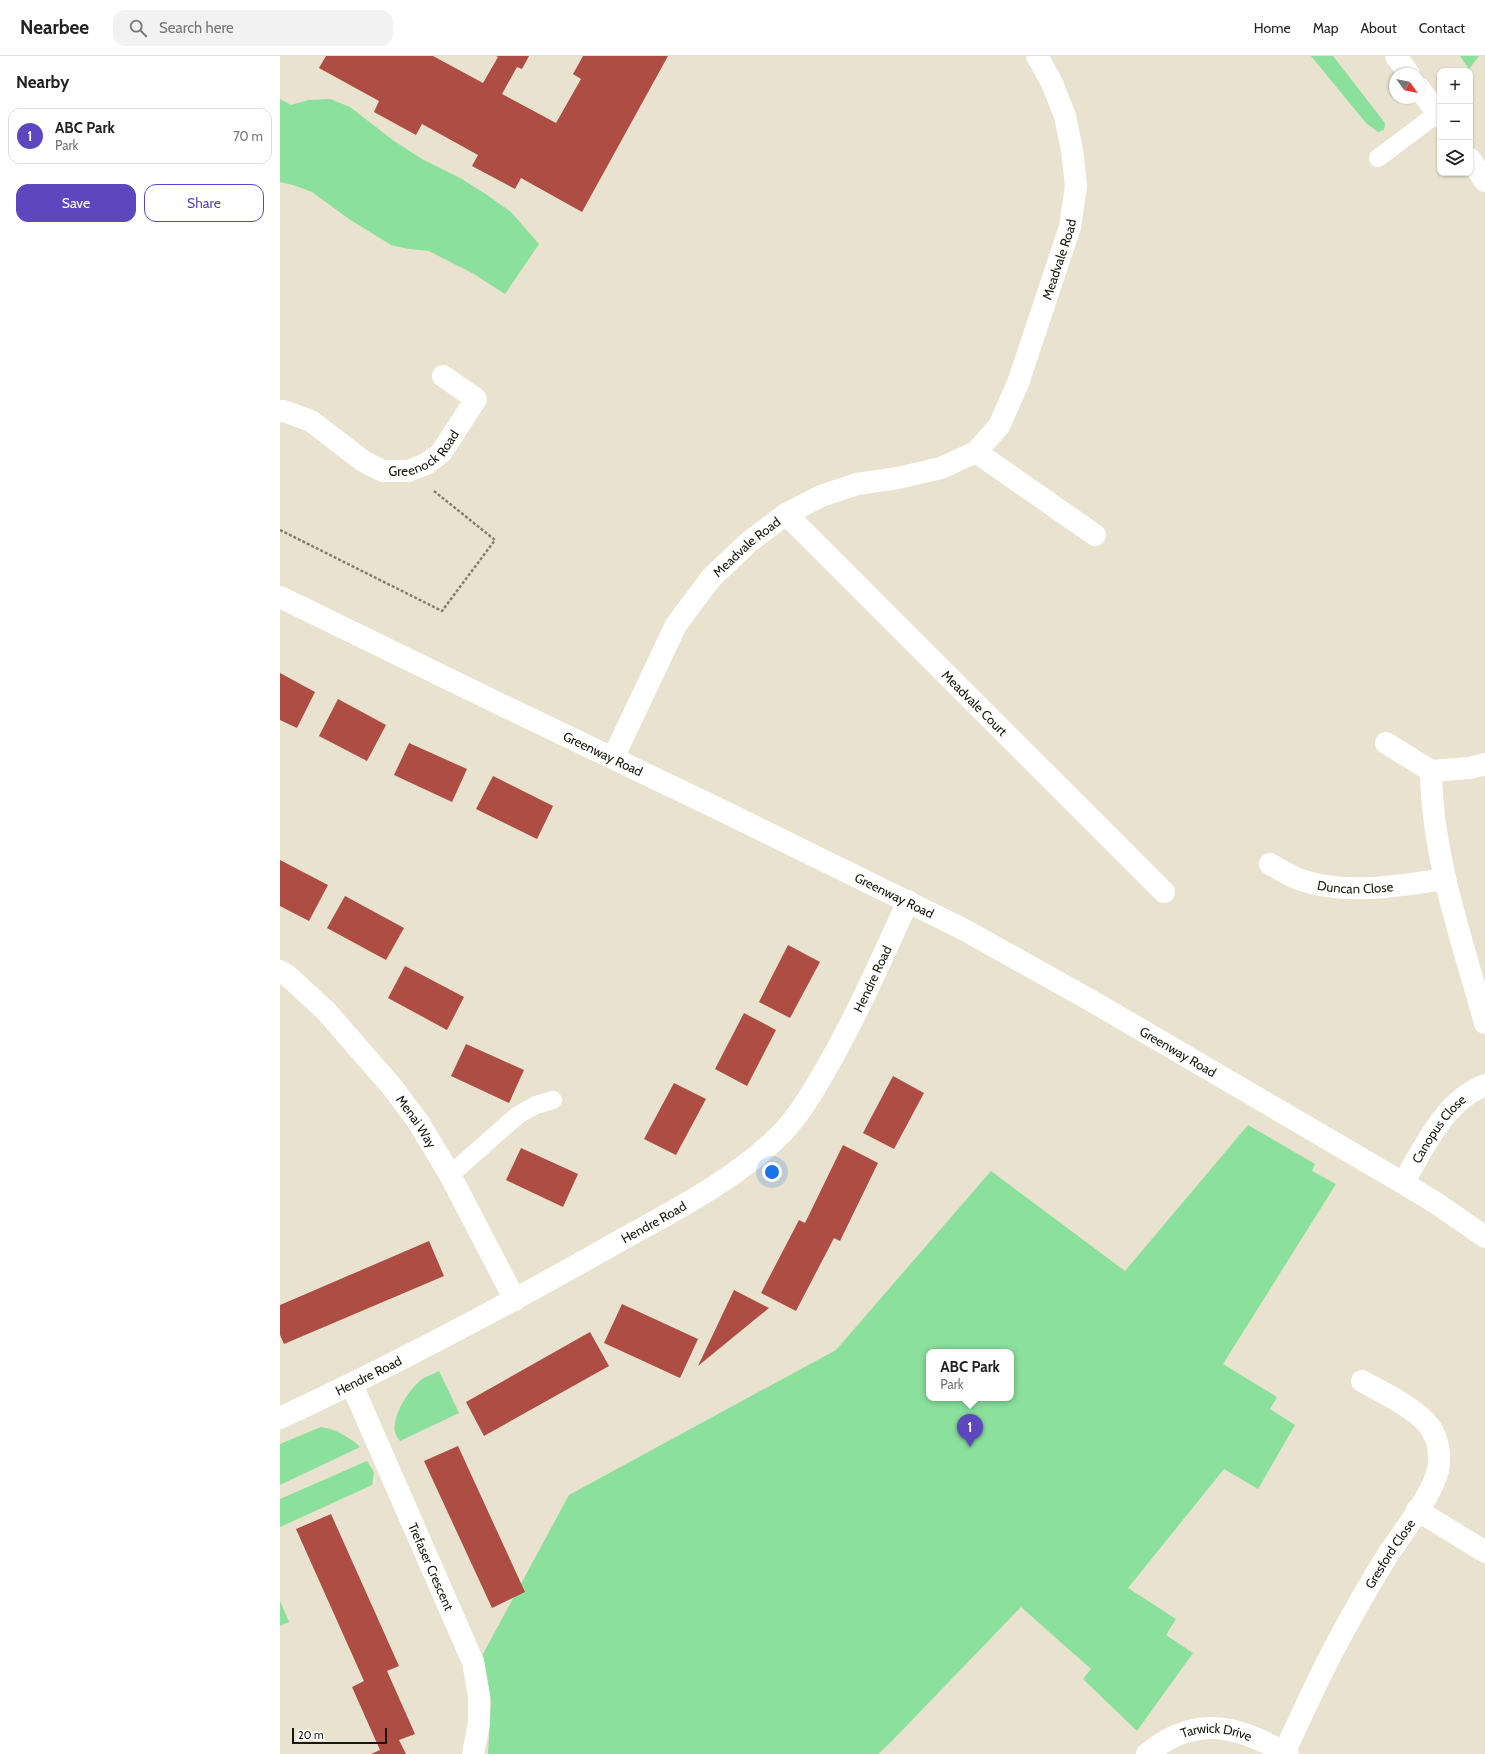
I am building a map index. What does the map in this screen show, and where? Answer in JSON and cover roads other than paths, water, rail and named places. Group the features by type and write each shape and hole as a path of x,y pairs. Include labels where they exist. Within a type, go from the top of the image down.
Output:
{"street":[{"name":"Meadvale Road","path":"613,758 676,625 712,578 749,542 786,514 822,496 857,484 898,478 942,468 976,452 999,426 1018,383 1070,227 1076,186 1072,150 1065,116 1052,83 1037,56"},
{"path":"1396,56 1405,68"},
{"path":"1425,96 1437,112"},
{"path":"1473,164 1485,181"},
{"name":"Greenock Road","path":"280,411 284,410 311,421 363,461 384,471 408,471 426,464 441,453 476,399 443,376"},
{"path":"976,452 1094,535"},
{"name":"Meadvale Court","path":"786,514 1164,892"},
{"name":"Greenway Road","path":"280,597 962,929 1097,1004 1403,1183 1485,1236"},
{"path":"1386,743 1431,771 1470,768 1485,764"},
{"path":"1431,771 1431,803 1445,879 1485,1023"},
{"name":"Duncan Close","path":"1270,864 1297,879 1325,885 1354,888 1388,887 1445,879"},
{"name":"Hendre Road","path":"280,1418 352,1385 515,1300 705,1192 754,1159 784,1130 814,1089 845,1036 908,902"},
{"name":"Menai Way","path":"280,971 288,976 326,1011 393,1088 419,1123 450,1175 458,1194 515,1300"},
{"name":"Canopus Close","path":"1403,1183 1434,1130 1452,1108 1473,1090 1485,1085"},
{"name":"Gresford Close","path":"1286,1753 1314,1688 1352,1616 1383,1562 1431,1488 1438,1470 1439,1453 1434,1434 1425,1421 1412,1411 1362,1381"},
{"name":"Trefaser Crescent","path":"352,1385 473,1662 479,1696 479,1723 473,1754"},
{"path":"1417,1510 1485,1552"},
{"name":"Tarwick Drive","path":"1147,1754 1167,1740 1188,1731 1207,1727 1233,1729 1286,1753"}],"lane":[{"path":"1378,158 1437,116"},
{"path":"450,1175 518,1115 536,1105 553,1100"}],"place":[{"name":"ABC Park","path":"970,1447"}]}
